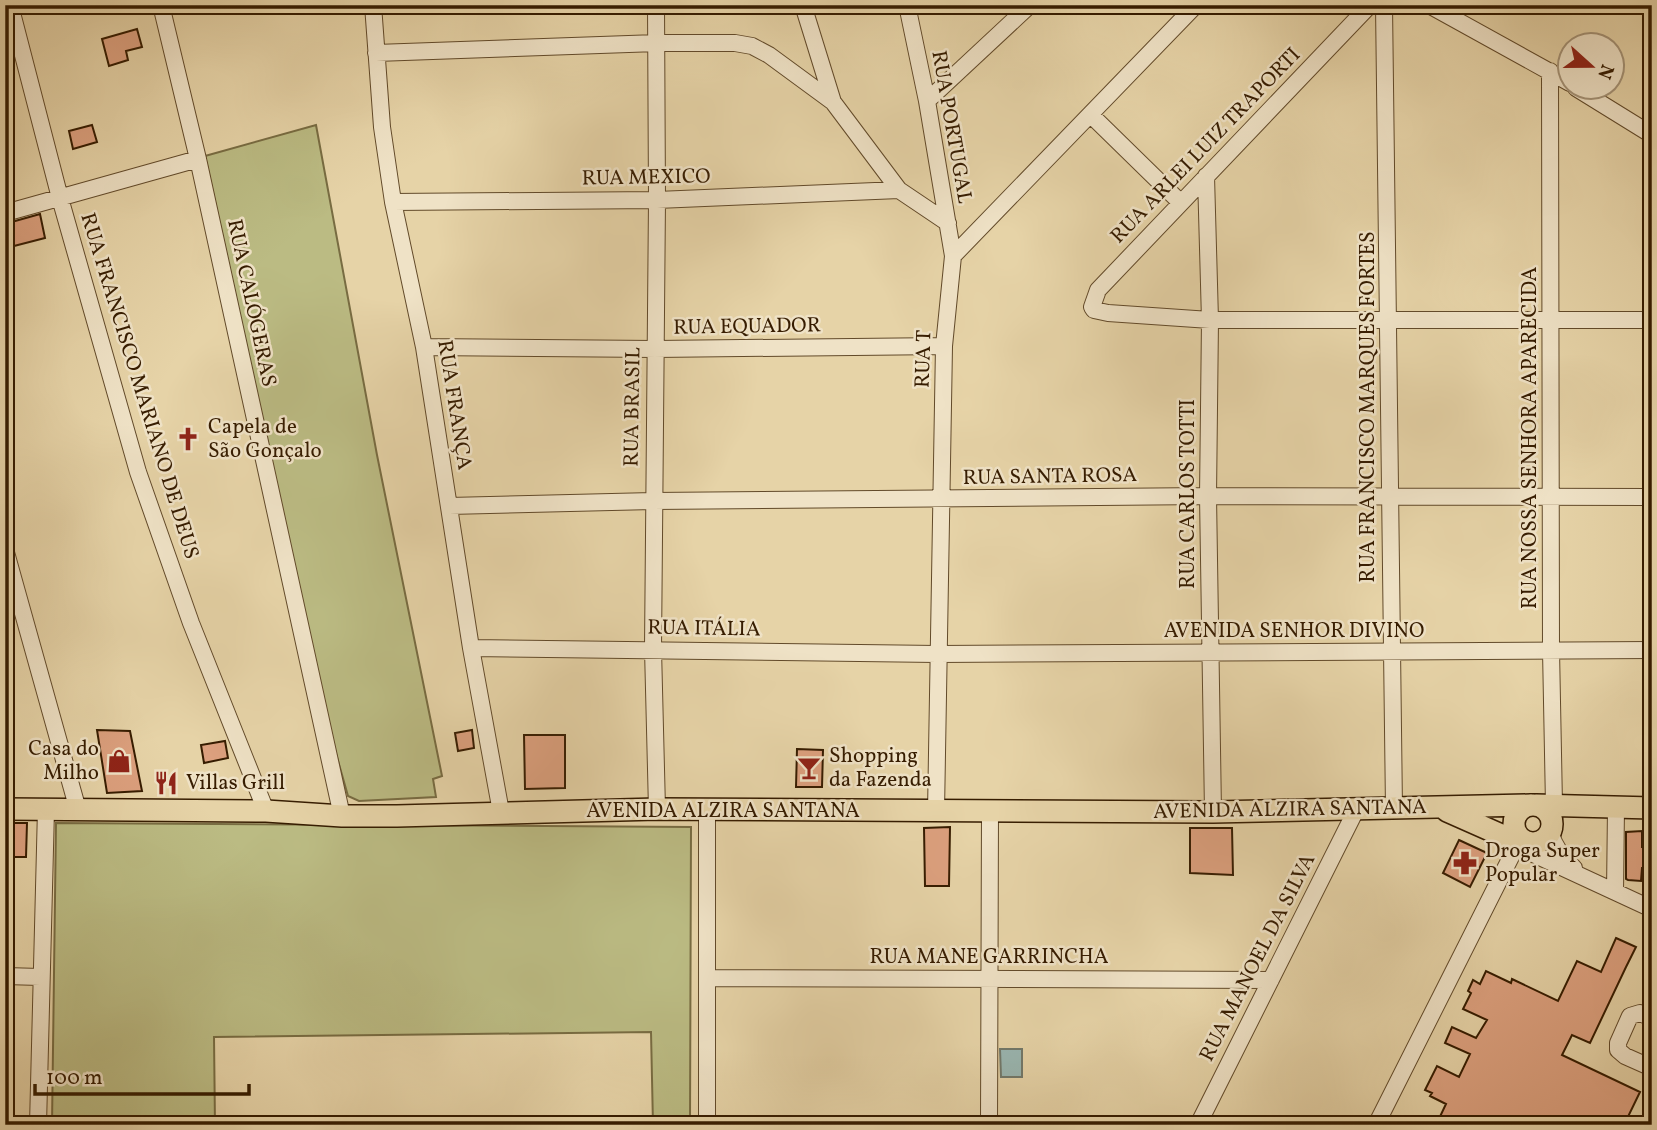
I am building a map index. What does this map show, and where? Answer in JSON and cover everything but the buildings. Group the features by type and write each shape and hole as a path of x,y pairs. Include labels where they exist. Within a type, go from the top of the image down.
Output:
{"main road":[{"name":"AVENIDA ALZIRA SANTANA","path":"5,809 266,811 342,816 657,809 1213,812 1442,808 1545,815 1611,807 1652,808"},
{"name":"AVENIDA ALZIRA SANTANA","path":"1442,808 1508,838 1521,839"},
{"path":"1518,811 1545,815 1538,842 1530,843 1521,839 1514,829 1518,811"}],"street":[{"name":"RUA FRANCISCO MARIANO DE DEUS","path":"10,5 60,198 138,472 191,623 266,811"},
{"name":"RUA CALÓGERAS","path":"161,5 198,159 342,816"},
{"name":"RUA FRANÇA","path":"373,5 382,127 393,202 424,347 471,648 501,812"},
{"name":"RUA BRASIL","path":"656,5 653,649 657,809"},
{"path":"803,5 832,102"},
{"name":"RUA PORTUGAL","path":"906,5 927,101 953,256"},
{"path":"927,101 1030,5"},
{"path":"953,256 1196,5"},
{"name":"RUA ARLEI LUIZ TRAPORTI","path":"1210,320 1108,313 1094,310 1092,307 1098,290 1370,5"},
{"name":"RUA FRANCISCO MARQUES FORTES","path":"1384,5 1394,809"},
{"path":"1429,5 1556,75"},
{"path":"376,53 657,43 736,43 751,46 769,55 832,102 900,190 948,223"},
{"name":"RUA NOSSA SENHORA APARECIDA","path":"1545,815 1552,650 1550,71"},
{"path":"1599,102 1652,135"},
{"path":"1091,115 1181,202"},
{"path":"5,213 198,159"},
{"name":"RUA CARLOS TOTTI","path":"1206,176 1210,320 1208,496 1213,812"},
{"name":"RUA MEXICO","path":"393,202 657,200 900,190"},
{"name":"RUA T","path":"936,812 944,346 953,256"},
{"path":"1210,320 1652,320"},
{"name":"RUA EQUADOR","path":"424,347 655,349 944,346"},
{"name":"RUA SANTA ROSA","path":"450,506 653,501 1208,496 1652,497"},
{"path":"5,549 78,810"},
{"name":"RUA ITÁLIA","path":"471,648 937,654"},
{"name":"AVENIDA SENHOR DIVINO","path":"937,654 1652,650"},
{"path":"1611,807 1615,892"},
{"path":"38,1125 46,809"},
{"path":"707,809 707,1125"},
{"name":"RUA MANOEL DA SILVA","path":"1198,1125 1356,810"},
{"path":"989,1124 990,812"},
{"path":"1545,815 1553,843 1565,860 1587,878"},
{"path":"1381,1123 1521,839 1530,852 1652,909"},
{"path":"5,976 40,977"},
{"name":"RUA MANE GARRINCHA","path":"707,978 1271,980"},
{"path":"1652,1018 1640,1013 1630,1016 1618,1043 1618,1050 1625,1056 1652,1068"},
{"path":"894,1125 1088,1125"}],"green space":[{"path":"316,125 377,455 442,776 433,779 436,797 359,801 348,796 333,743 205,156"},
{"path":"56,823 691,827 690,1125 653,1125 651,1032 214,1037 215,1125 52,1125"}],"water":[{"path":"1000,1049 1022,1049 1022,1077 1001,1077"}],"place":[{"name":"Capela de São Gonçalo","path":"188,439"},
{"name":"Casa do Milho","path":"119,761"},
{"name":"Shopping da Fazenda","path":"809,768"},
{"name":"Villas Grill","path":"166,783"},
{"name":"Droga Super Popular","path":"1465,863"}]}
